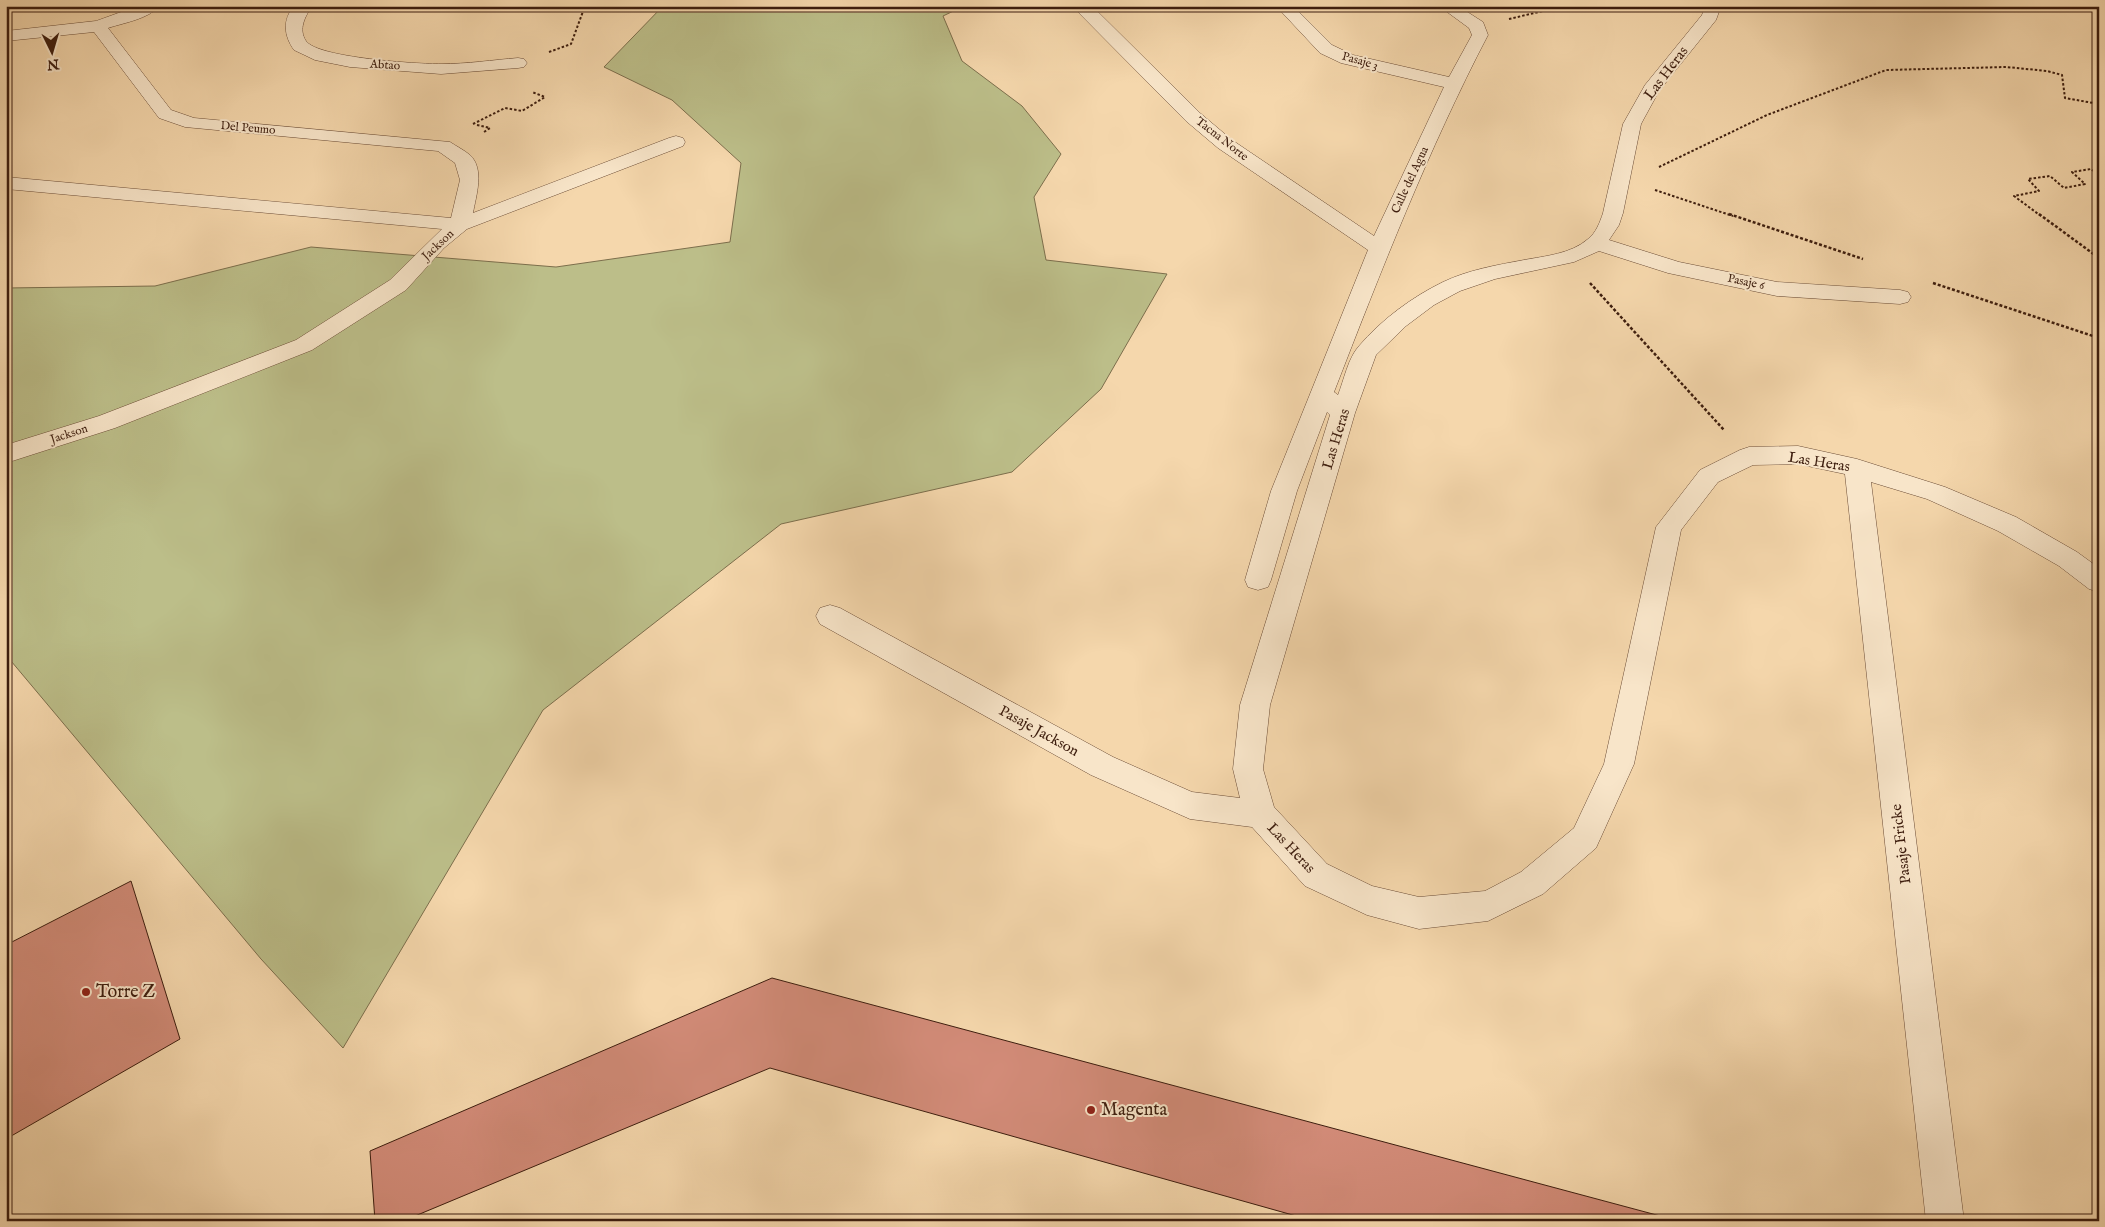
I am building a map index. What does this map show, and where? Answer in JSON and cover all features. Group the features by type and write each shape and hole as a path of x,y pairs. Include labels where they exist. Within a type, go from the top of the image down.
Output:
{"street":[{"path":"6,36 98,26 133,15 151,6"},
{"name":"Abtao","path":"304,6 298,12 293,31 300,46 321,56 350,62 441,69 518,63"},
{"name":"Tacna Norte","path":"1084,6 1085,10 1193,117 1226,144 1378,248"},
{"name":"Pasaje 3","path":"1284,6 1326,49 1347,59 1454,84"},
{"path":"1447,6 1477,26"},
{"name":"Las Heras","path":"1714,6 1710,16 1651,89 1632,124 1609,225 1596,243 1583,252 1567,258 1490,273 1452,286 1426,300 1398,321 1366,352 1343,413 1255,705 1248,769 1260,814 1316,875 1367,900 1419,913 1488,906 1532,883 1586,838 1619,764 1669,527 1708,476 1748,456 1798,455 1857,468 1936,493 2007,524 2068,559 2099,582"},
{"name":"Del Peumo","path":"98,26 165,114 192,124 443,146 464,160 470,180 460,225"},
{"name":"Calle del Agua","path":"1322,394 1378,248 1454,84 1480,35 1477,26"},
{"path":"460,225 676,142"},
{"name":"Jackson","path":"6,183 460,225"},
{"name":"Jackson","path":"6,454 107,422 304,345 398,285 437,244 460,225"},
{"name":"Pasaje 6","path":"1596,243 1675,268 1777,289 1900,297"},
{"path":"1322,394 1343,413"},
{"name":"Las Heras","path":"1258,580 1284,491 1322,394"},
{"name":"Pasaje Fricke","path":"1857,468 1945,1221"},
{"name":"Pasaje Jackson","path":"830,616 1102,766 1190,804 1260,814"}],"path":[{"path":"1477,26 1564,6"},
{"path":"1619,178 1668,164 1767,115 1886,70 2006,66 2047,72 2062,76 2065,98 2099,104"},
{"path":"2099,175 2091,169 2072,172 2085,184 2064,188 2050,176 2028,180 2039,191 2014,196 2099,258"},
{"path":"1619,178 1742,218"},
{"path":"1567,258 1748,456"}],"green space":[{"path":"663,6 964,6 943,16 962,61 1022,106 1061,154 1034,197 1046,260 1167,274 1101,389 1012,472 781,524 543,710 343,1048 261,959 6,655 6,426 12,412 6,410 6,288 155,286 311,247 556,267 730,242 741,163 672,100 604,67"}],"building":[{"name":"Torre Z","path":"131,881 180,1039 6,1139 6,945"},
{"name":"Magenta","path":"772,978 1679,1221 1314,1221 770,1068 403,1221 375,1221 370,1151"}],"place":[{"name":"Torre Z","path":"86,992"},
{"name":"Magenta","path":"1091,1110"}]}
